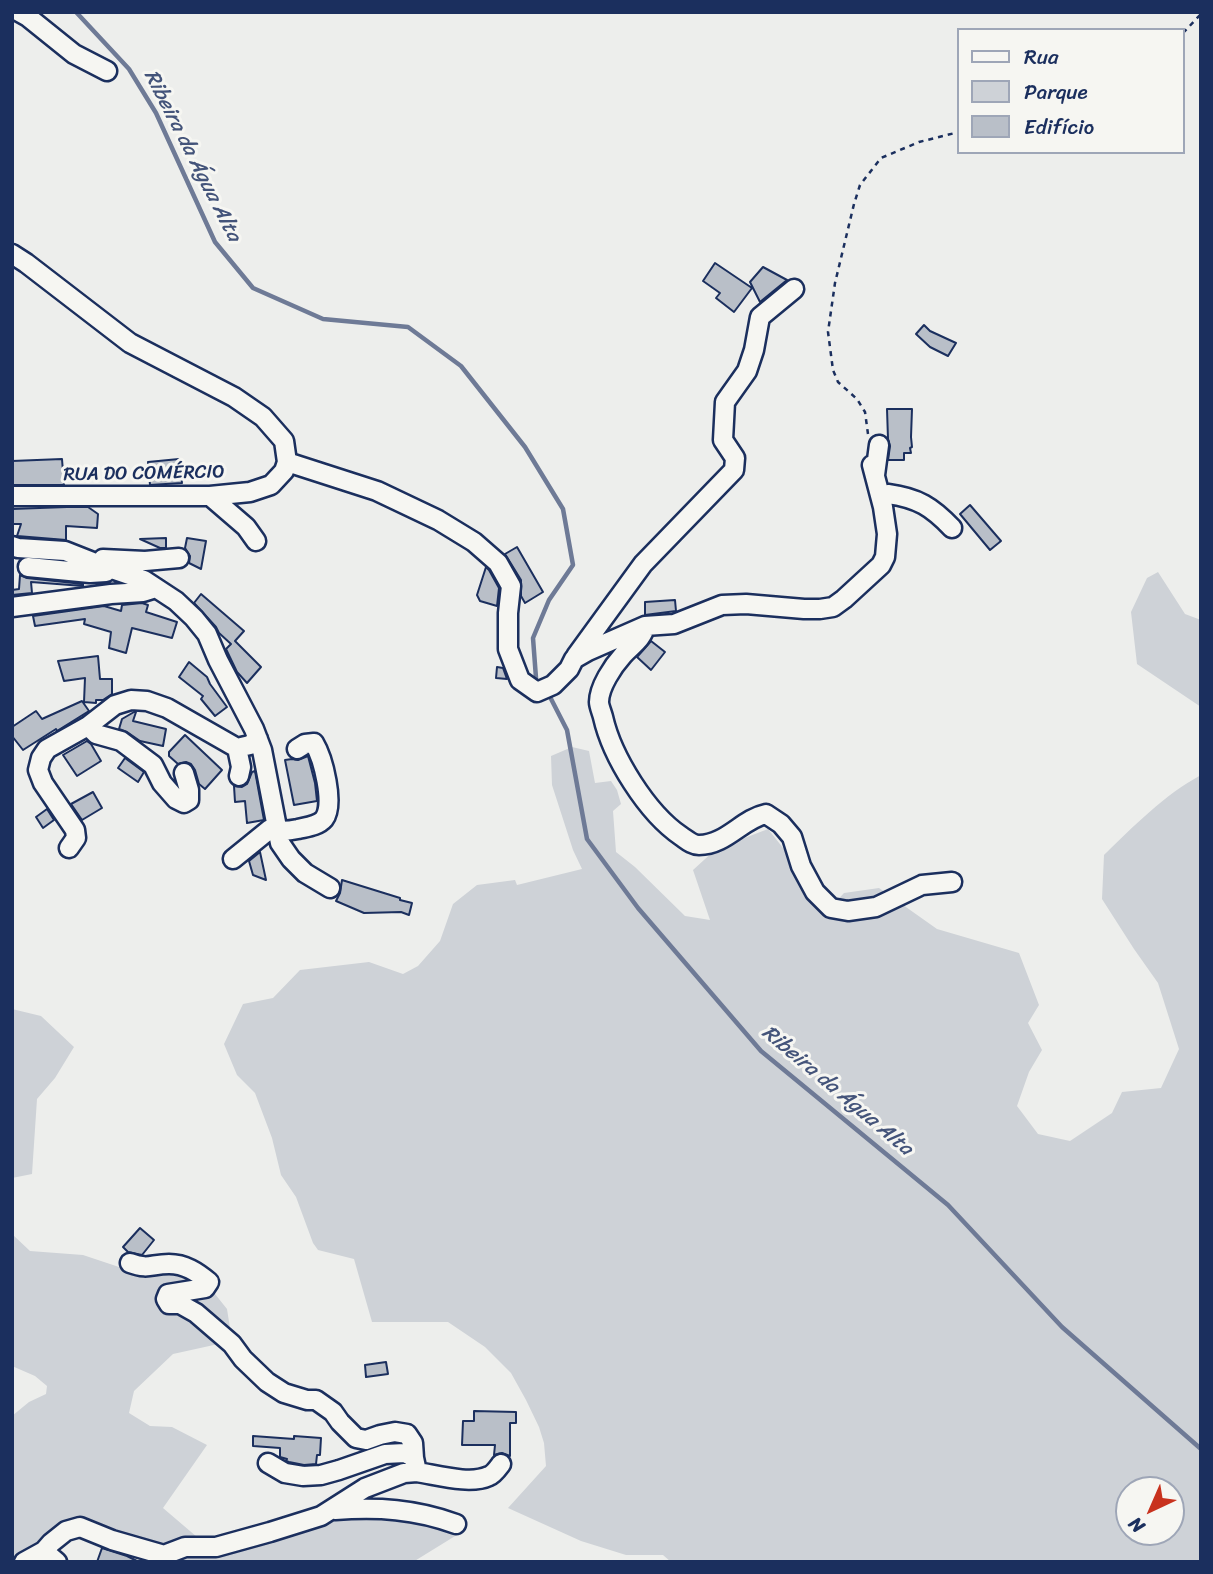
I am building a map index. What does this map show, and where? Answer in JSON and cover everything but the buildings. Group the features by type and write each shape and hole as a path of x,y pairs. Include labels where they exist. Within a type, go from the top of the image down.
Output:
{"street":[{"path":"19,12 74,54 107,71"},
{"path":"12,254 130,342 234,397 262,417 284,441 287,462 377,491 438,520 474,542 498,563 511,586 508,649 520,680 537,691 553,685 569,669 643,564 734,470 735,458 723,440 725,401 747,371 760,317 794,289"},
{"path":"574,659 645,626 674,624 722,605 746,604 804,609 833,607 881,565 885,557 887,534 874,470 878,445"},
{"name":"RUA DO COMÉRCIO","path":"12,496 209,496 250,492 271,485 284,471 287,462"},
{"path":"881,499 888,494 905,496 920,502 937,512 952,528"},
{"path":"209,496 246,527 257,541"},
{"path":"12,546 65,551 144,580 176,601 207,634 248,744"},
{"path":"28,567 104,573 106,567 103,559 145,561 178,558"},
{"path":"12,607 143,592 156,588"},
{"path":"181,621 200,640 213,647"},
{"path":"645,626 644,635 621,657 606,679 599,701 607,736 624,769 646,801 673,830 695,846 711,844 755,816 766,814 781,824 792,837 801,866 814,892 831,908 848,911 876,907 922,885 953,882"},
{"path":"115,691 130,693 262,750 280,843 305,873 330,888"},
{"path":"69,848 76,838 75,830 43,783 38,770 41,758 47,749 88,726 115,705 131,700 148,701"},
{"path":"233,710 248,736 239,776"},
{"path":"88,726 96,734 121,741 153,765 162,783 176,799 184,803 189,800 184,773"},
{"path":"233,859 270,829 279,832 319,824 326,818 326,777 321,754 314,743 297,748"},
{"path":"131,1263 142,1268 167,1264 182,1265 198,1273 209,1282 205,1288 168,1294 166,1299 169,1304 180,1304 196,1313 232,1344 267,1382 284,1393 316,1400 333,1412 356,1438 366,1440 395,1432 407,1434 413,1443 416,1465"},
{"path":"268,1463 285,1473 321,1475 385,1454 405,1453 416,1465 463,1480 491,1476 501,1464"},
{"path":"24,1562 50,1556 51,1544 66,1531 80,1527 112,1540 164,1555 185,1547 216,1547 321,1516 365,1488 404,1473 416,1465"},
{"path":"331,1510 383,1508 427,1514 456,1524"}],"path":[{"path":"1185,31 1201,14"},
{"path":"874,470 865,412 857,399 838,382 833,370 828,332 835,284 854,204 860,184 881,158 919,142 958,132"}],"green space":[{"path":"1158,572 1185,614 1201,620 1201,707 1137,664 1131,612 1147,578"},
{"path":"572,747 589,751 595,783 611,781 621,804 613,811 616,852 685,916 710,920 693,870 716,849 768,829 787,853 804,895 830,908 844,893 879,888 937,929 1019,953 1039,1005 1028,1023 1042,1050 1029,1072 1017,1106 1038,1134 1070,1141 1112,1113 1122,1092 1161,1088 1179,1049 1158,983 1102,899 1104,855 1162,801 1201,775 1201,1562 671,1562 663,1555 626,1555 581,1541 508,1508 546,1466 539,1427 511,1373 485,1347 448,1322 372,1322 354,1259 318,1250 313,1243 296,1197 281,1175 272,1138 255,1093 237,1075 224,1044 243,1004 273,998 300,970 369,962 403,974 418,966 440,941 453,904 477,885 515,880 517,885 582,869 552,785 551,756"},
{"path":"12,1009 41,1016 74,1047 55,1078 37,1099 32,1174 12,1178"},
{"path":"12,1234 30,1251 83,1255 128,1270 169,1266 211,1289 227,1309 232,1341 173,1354 134,1391 129,1413 150,1426 172,1427 207,1445 163,1508 204,1543 257,1533 309,1510 351,1498 443,1525 460,1533 413,1562 183,1562 182,1555 143,1538 140,1540 89,1526 40,1550 14,1559 12,1416 29,1402 46,1394 47,1386 35,1376 12,1366"}],"waterway":[{"name":"Ribeira da Água Alta","path":"76,12 129,69 156,113 215,242 253,288 323,319 408,327 461,366 525,447 563,509 573,565 549,600 533,638 536,678"},
{"name":"Ribeira da Água Alta","path":"548,693 567,730 587,839 638,908 761,1051 948,1205 1062,1327 1201,1449"}]}
